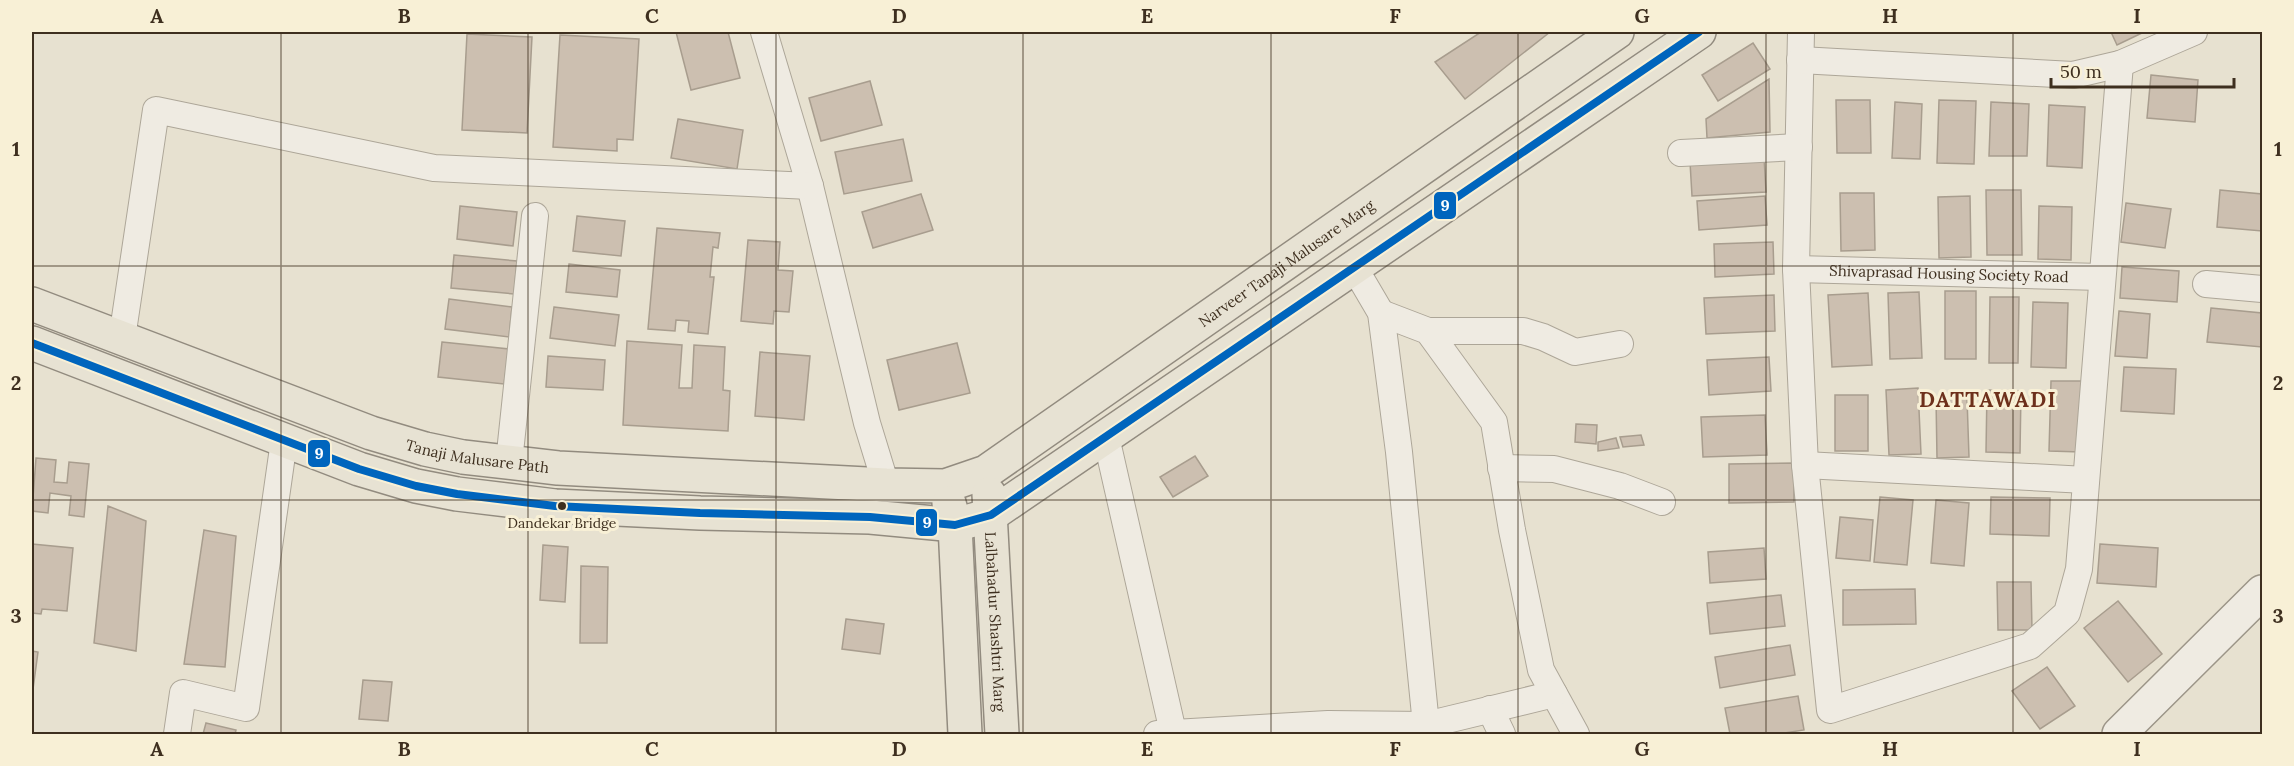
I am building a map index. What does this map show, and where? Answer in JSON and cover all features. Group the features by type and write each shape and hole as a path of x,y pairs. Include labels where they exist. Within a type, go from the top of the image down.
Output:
{"main road":[{"name":"Narveer Tanaji Malusare Marg","path":"947,485 986,472 1617,32"},
{"path":"32,343 110,371 359,469 426,488 555,506 870,517 955,525 991,515 1700,32"},
{"path":"1362,210 1389,244"},
{"name":"Tanaji Malusare Path","path":"32,304 371,433 425,449 463,457 558,468 886,486 947,485"},
{"path":"621,510 622,471"},
{"name":"Lalbahadur Shashtri Marg","path":"986,472 991,515 1002,735"},
{"path":"947,485 955,525 966,735"}],"street":[{"path":"764,32 810,186 867,423 886,486"},
{"path":"1801,32 1796,269 1805,465 1830,710 2030,646 2067,613 2079,569 2120,64"},
{"path":"1800,60 2073,75 2120,64 2194,32"},
{"path":"122,338 156,110 434,168 810,186"},
{"path":"1681,153 1799,147"},
{"path":"509,462 536,216"},
{"path":"1354,267 1381,312 1399,452 1426,725"},
{"name":"Shivaprasad Housing Society Road","path":"1796,269 2102,278"},
{"path":"2206,284 2262,289"},
{"path":"1381,312 1428,331 1523,331 1543,337 1575,352 1620,344"},
{"path":"1428,331 1494,422 1512,530 1541,670 1576,735"},
{"path":"1106,437 1165,733 1328,724 1426,725 1554,694"},
{"path":"177,735 183,693 246,708 284,441"},
{"path":"1805,465 2086,480"},
{"path":"1501,468 1554,469 1620,486 1662,502"},
{"path":"2119,735 2262,592"},
{"path":"1490,709 1502,735"}],"building":[{"path":"676,32 728,32 740,78 691,90"},
{"path":"1481,32 1550,32 1465,99 1435,62"},
{"path":"2111,32 2144,32 2117,45"},
{"path":"467,34 532,37 527,133 462,130"},
{"path":"560,35 639,39 633,140 617,139 617,151 553,147"},
{"path":"1753,43 1770,69 1718,101 1702,75"},
{"path":"2151,75 2198,80 2195,122 2147,118"},
{"path":"1769,79 1770,132 1707,138 1706,119"},
{"path":"870,81 882,125 821,141 809,98"},
{"path":"1836,100 1870,100 1871,153 1837,153"},
{"path":"1939,100 1976,101 1974,164 1937,163"},
{"path":"1895,102 1922,104 1920,159 1892,158"},
{"path":"1991,102 2029,104 2027,156 1989,156"},
{"path":"2049,105 2085,107 2082,168 2047,166"},
{"path":"678,119 743,130 737,169 671,158"},
{"path":"903,139 912,181 844,194 835,152"},
{"path":"1764,157 1766,192 1692,196 1690,162"},
{"path":"1986,190 2021,190 2022,255 1987,255"},
{"path":"2220,190 2262,194 2262,231 2217,227"},
{"path":"1840,193 1874,193 1875,250 1841,251"},
{"path":"921,194 933,230 873,248 862,212"},
{"path":"1765,196 1767,225 1699,230 1697,201"},
{"path":"1970,196 1971,257 1939,258 1938,197"},
{"path":"2126,203 2171,209 2165,248 2121,242"},
{"path":"460,206 517,212 513,246 457,239"},
{"path":"2039,206 2072,207 2071,260 2038,259"},
{"path":"577,216 625,221 621,256 573,251"},
{"path":"657,228 720,233 718,248 713,247 710,277 714,277 708,334 688,332 689,321 676,320 675,331 648,329"},
{"path":"748,240 780,242 778,270 793,271 789,312 774,311 773,324 741,321"},
{"path":"1773,242 1774,274 1715,277 1714,244"},
{"path":"454,255 517,261 514,294 451,288"},
{"path":"569,264 620,270 617,297 566,292"},
{"path":"2122,267 2179,271 2177,302 2120,298"},
{"path":"1945,291 1976,291 1976,359 1945,359"},
{"path":"1919,292 1922,358 1890,359 1888,293"},
{"path":"1868,293 1872,365 1832,367 1828,295"},
{"path":"1774,295 1775,331 1706,334 1704,298"},
{"path":"1990,297 2019,297 2018,363 1989,363"},
{"path":"449,299 512,307 509,337 445,329"},
{"path":"2033,302 2068,303 2066,368 2031,367"},
{"path":"554,307 619,315 615,346 550,338"},
{"path":"2211,308 2262,313 2262,347 2207,342"},
{"path":"2119,311 2150,314 2147,358 2115,356"},
{"path":"627,341 682,345 679,388 692,388 694,345 725,347 723,390 730,391 728,431 623,425"},
{"path":"442,342 509,349 504,384 438,377"},
{"path":"957,343 970,393 899,410 887,360"},
{"path":"760,352 810,356 804,420 755,416"},
{"path":"548,356 605,360 603,390 546,387"},
{"path":"1769,357 1771,391 1709,395 1707,360"},
{"path":"2124,367 2176,369 2174,414 2121,411"},
{"path":"2051,381 2082,381 2081,452 2049,451"},
{"path":"1918,388 1921,454 1889,455 1886,390"},
{"path":"1987,390 2021,391 2020,453 1986,452"},
{"path":"1835,395 1868,395 1868,451 1835,451"},
{"path":"1936,398 1967,398 1969,457 1937,458"},
{"path":"1765,415 1767,455 1703,457 1701,417"},
{"path":"1576,424 1597,425 1596,444 1575,442"},
{"path":"1641,435 1644,445 1623,447 1620,437"},
{"path":"1616,438 1619,448 1598,451 1598,442"},
{"path":"1195,456 1208,476 1173,497 1160,477"},
{"path":"36,458 56,460 54,482 67,483 69,462 89,464 84,517 69,515 71,496 50,493 48,513 32,511"},
{"path":"1794,463 1794,502 1729,503 1729,464"},
{"path":"1880,497 1913,500 1907,565 1874,562"},
{"path":"1991,497 2050,498 2049,536 1990,534"},
{"path":"1936,500 1969,503 1964,566 1931,563"},
{"path":"108,506 146,521 136,651 94,643"},
{"path":"1840,517 1873,520 1870,561 1836,558"},
{"path":"204,530 236,536 225,667 184,664"},
{"path":"32,544 73,548 67,611 42,609 41,614 32,613"},
{"path":"2100,544 2158,548 2156,587 2097,583"},
{"path":"543,545 568,547 565,602 540,600"},
{"path":"1764,548 1766,579 1710,583 1708,552"},
{"path":"581,566 608,567 607,643 580,643"},
{"path":"1997,582 2031,582 2032,630 1998,630"},
{"path":"1915,589 1916,624 1843,625 1843,590"},
{"path":"1781,595 1785,626 1710,634 1707,603"},
{"path":"2118,601 2162,654 2128,682 2084,628"},
{"path":"846,619 884,624 880,654 842,649"},
{"path":"1790,645 1795,675 1720,688 1715,657"},
{"path":"32,651 38,652 33,689 32,689"},
{"path":"2047,667 2075,706 2040,729 2012,691"},
{"path":"363,680 392,682 388,721 359,719"},
{"path":"1798,696 1804,730 1778,734 1730,734 1725,708"},
{"path":"206,723 236,730 235,734 203,734"}],"transit line":[{"name":"9","path":"32,343 359,469 416,486 457,494 555,506 700,513 870,517 955,525 991,515 1699,32"}],"place":[{"name":"Dandekar Bridge","path":"562,506"}],"district":[{"name":"DATTAWADI","path":"1988,399"}]}
